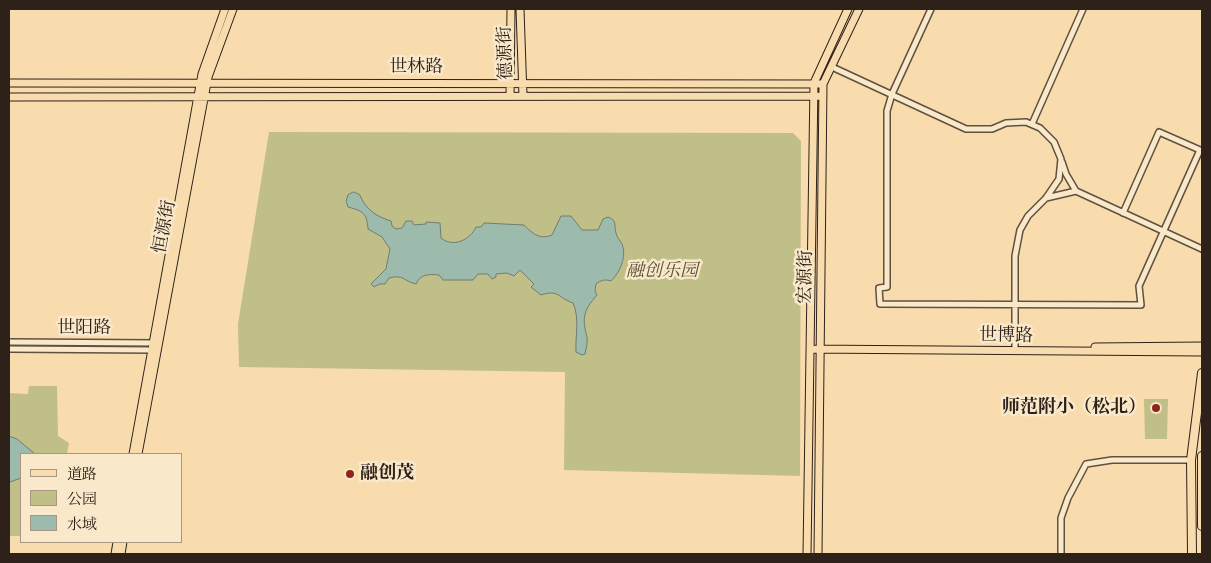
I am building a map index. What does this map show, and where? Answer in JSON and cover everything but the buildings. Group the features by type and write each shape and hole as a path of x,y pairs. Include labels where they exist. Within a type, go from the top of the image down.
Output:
{"highway":[{"path":"1192,554 1191,460 1202,373"},
{"path":"1202,456 1202,526"}],"main road":[{"name":"恒源街","path":"204,83 202,74 226,9"},
{"name":"恒源街","path":"133,453 201,96 204,83 233,9"},
{"name":"德源街","path":"510,96 511,9"},
{"name":"德源街","path":"520,9 523,96"},
{"name":"宏源街","path":"807,554 813,96 814,83 848,9"},
{"name":"宏源街","path":"818,554 823,84 859,9"},
{"name":"世林路","path":"9,83 823,84"},
{"name":"世林路","path":"9,97 823,96"},
{"name":"恒源街","path":"138,453 155,346"},
{"name":"世博路","path":"810,347 1202,346"},
{"name":"世博路","path":"820,347 1202,352"}],"street":[{"path":"931,9 892,94 887,111 887,287 878,288 880,304 1141,305 1139,286 1200,150 1159,132 1123,214"},
{"path":"1032,124 1083,9"},
{"path":"832,67 966,129 992,129 1006,123 1026,122 1032,124 1040,128 1054,142 1066,174 1076,191 1202,249"},
{"path":"1015,347 1015,256 1020,230 1028,216 1046,198 1059,179 1061,160"},
{"path":"1046,198 1076,191"},
{"name":"世阳路","path":"9,342 155,346"},
{"name":"世阳路","path":"9,349 155,346"},
{"path":"1061,554 1060,518 1086,464 1112,460 1191,460"}],"green space":[{"name":"融创乐园","path":"269,132 793,133 801,141 800,476 564,470 565,372 239,367 238,324"},
{"path":"29,386 57,386 58,436 69,443 67,453 20,453 20,536 9,536 9,393 28,394"},
{"path":"1144,399 1168,399 1167,439 1145,439"}],"water":[{"path":"354,192 360,195 372,212 391,221 392,226 396,229 402,228 406,221 412,221 414,225 426,224 426,222 440,223 441,238 451,242 465,239 470,236 476,227 481,227 484,223 524,225 534,233 544,237 552,235 561,216 571,216 582,230 598,230 603,219 611,218 614,221 616,235 622,244 624,254 620,269 611,281 603,280 596,284 595,291 597,295 586,310 584,320 587,337 585,354 582,355 576,352 577,321 573,303 551,293 541,295 531,287 534,284 520,270 514,276 507,273 496,274 496,277 492,279 488,274 478,274 473,280 443,280 439,275 428,275 422,276 416,284 401,277 394,277 389,278 385,284 379,284 374,287 371,284 386,269 390,249 382,237 368,229 367,219 363,214 348,207 346,201 348,195"},
{"path":"9,436 17,439 34,453 20,453 20,478 10,482"}],"place":[{"name":"师范附小（松北）","path":"1156,408"},
{"name":"融创茂","path":"350,474"}]}
